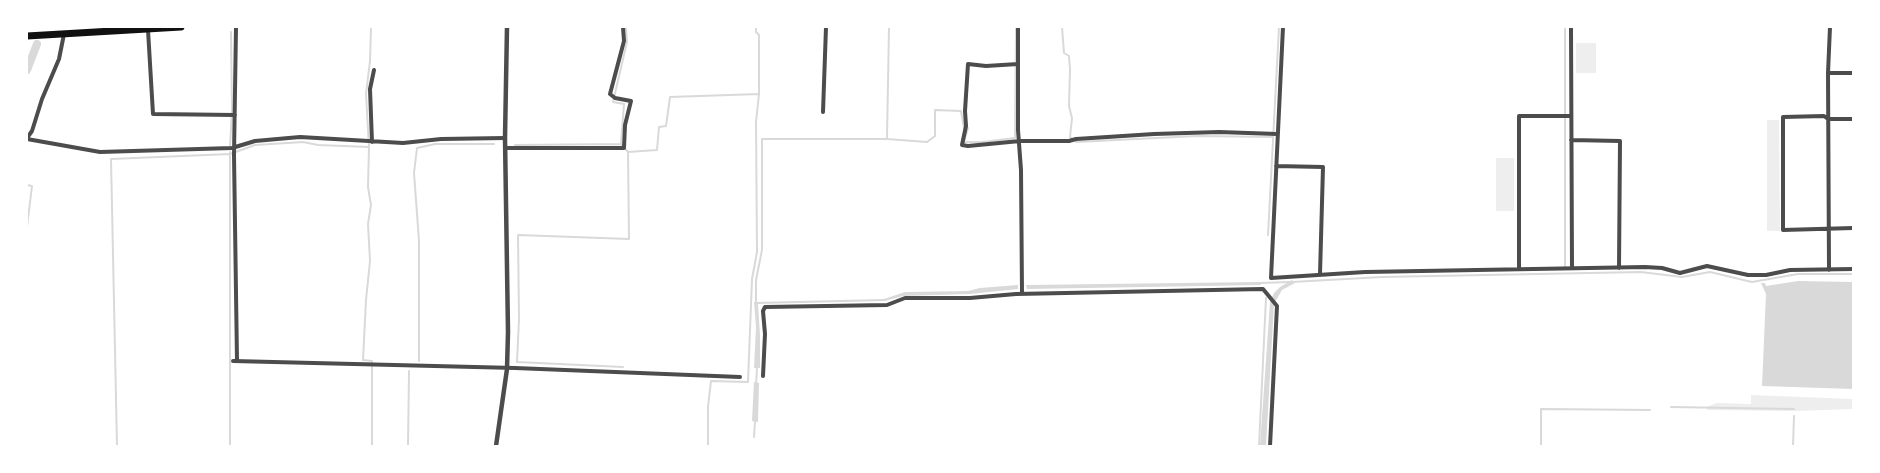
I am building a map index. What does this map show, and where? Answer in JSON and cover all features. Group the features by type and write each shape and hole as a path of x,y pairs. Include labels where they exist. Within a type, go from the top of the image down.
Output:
{"highway":[{"path":"27,36 181,27"}],"street":[{"path":"236,27 236,115 232,150 235,361 740,377"},
{"path":"496,446 507,369 508,333 505,148 507,27"},
{"path":"505,148 624,148 625,125 631,101 615,98 610,94 624,41 623,27"},
{"path":"823,112 826,27"},
{"path":"1018,27 1015,64 1020,141 1022,289"},
{"path":"1282,27 1271,278 1365,272 1562,268 1662,268 1680,273 1707,266 1748,275 1766,275 1790,270 1853,268"},
{"path":"1571,27 1567,116 1571,140 1571,268"},
{"path":"1829,270 1828,73 1830,27"},
{"path":"148,29 153,114 236,115"},
{"path":"64,34 59,59 27,139 100,152 232,150 255,141 300,137 403,143 441,139 505,138"},
{"path":"1015,64 986,66 968,64 966,128 962,145 1208,133 1277,134"},
{"path":"370,141 370,89 374,70"},
{"path":"1828,73 1853,73"},
{"path":"1519,269 1519,116 1567,116"},
{"path":"1853,119 1828,119 1824,116 1783,117 1783,230 1853,228"},
{"path":"1571,140 1620,141 1619,268"},
{"path":"1276,166 1323,167 1320,274"},
{"path":"763,376 765,334 762,311 765,307 887,305 905,298 970,298 1022,289 1263,289 1276,306 1270,446"}],"shaded area":[{"path":"1576,43 1596,43 1596,73 1576,73"},
{"path":"1767,120 1779,120 1780,231 1767,231"},
{"path":"1496,158 1514,158 1514,211 1496,211"},
{"path":"1292,280 1295,283 1282,290 1274,304 1266,446 1260,446 1270,302 1280,287"},
{"path":"1798,281 1853,282 1853,389 1762,386 1766,294 1761,283 1765,283 1766,286"},
{"path":"1261,282 1261,285 1027,289 1026,285"},
{"path":"1018,285 1018,289 970,294 903,296 885,301 758,304 760,368 754,368 756,327 754,302 884,299 905,292 968,291"},
{"path":"754,382 759,383 758,422 752,421"},
{"path":"1751,395 1853,399 1853,409 1707,410 1706,407 1717,403 1751,404"}],"waterway":[{"path":"371,27 366,94 369,147 368,187 371,205 368,224 370,261 363,360 372,361 372,446"},
{"path":"623,367 517,362 518,235 629,239 628,152 621,144 624,104 613,102 627,42 626,27"},
{"path":"708,446 711,381 748,382 752,279 757,252 756,122 759,94 759,35 756,27"},
{"path":"887,138 889,27"},
{"path":"756,303 756,280 762,250 762,139 887,139 927,142 935,136 935,110 961,111 964,128 968,128 964,142 1015,138 1016,27"},
{"path":"1062,27 1064,53 1069,56 1070,69 1069,106 1072,118 1070,137 1076,142 1197,136 1273,137"},
{"path":"1268,235 1279,27"},
{"path":"1565,27 1565,267"},
{"path":"230,146 231,32"},
{"path":"27,70 37,44"},
{"path":"628,152 657,150 659,127 666,126 670,97 759,94"},
{"path":"117,446 111,159 230,154 255,145 303,142 318,145 369,147"},
{"path":"419,361 419,241 414,173 417,148 435,144 494,144"},
{"path":"515,145 621,144"},
{"path":"230,152 230,446"},
{"path":"27,185 32,186 27,227"},
{"path":"1292,282 1382,277 1641,272 1682,277 1710,272 1752,282 1798,274 1853,274"},
{"path":"1260,283 1290,282"},
{"path":"1259,446 1266,298"},
{"path":"756,386 757,367"},
{"path":"408,446 409,371"},
{"path":"1671,407 1794,409"},
{"path":"1541,446 1541,409 1650,410"},
{"path":"1793,446 1794,416"},
{"path":"754,437 755,421"}]}
